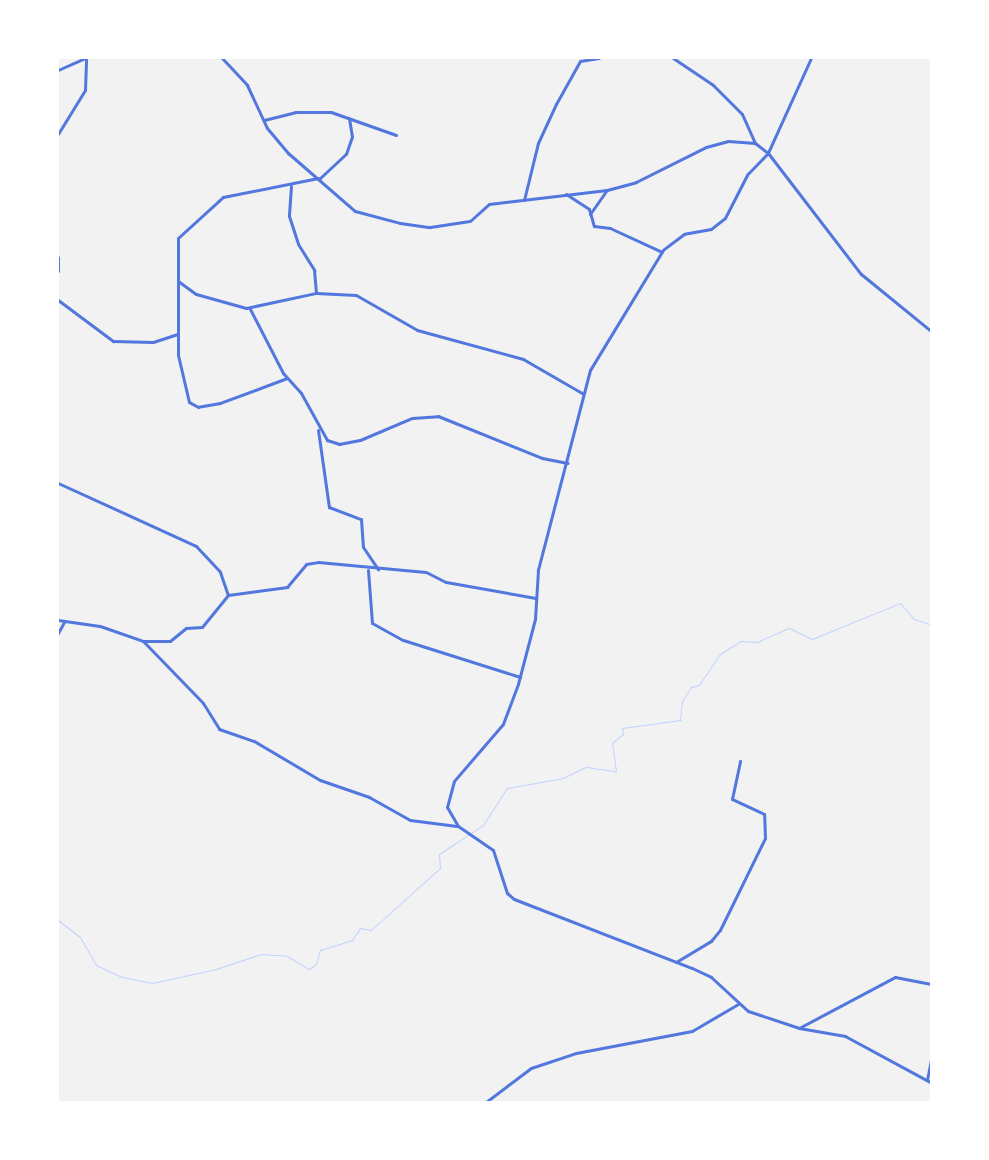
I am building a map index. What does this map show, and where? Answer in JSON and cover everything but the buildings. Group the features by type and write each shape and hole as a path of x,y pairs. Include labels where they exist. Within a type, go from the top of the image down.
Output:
{"street":[{"path":"58,70 85,58 85,90 58,134"},
{"path":"222,58 247,85 264,120 288,153 355,211 430,227 470,220 489,204 607,190 636,182 706,147 728,141 755,143"},
{"path":"524,200 538,143 556,104 580,61 599,58"},
{"path":"673,58 728,99 742,114 755,143 768,153 861,274 932,332"},
{"path":"811,58 768,153 746,175 721,222 684,234 662,252 590,370 582,393 568,463 538,570 536,598 520,677 503,724 450,788 447,807 458,826 493,850 507,893 514,899 711,977 738,1004 799,1028 846,1036 932,1083"},
{"path":"264,120 295,112 331,112 396,135"},
{"path":"287,378 243,397 193,406 178,355 178,238 214,201 291,186 318,178 346,154 352,137 349,118"},
{"path":"291,186 289,216 298,244 314,270 316,293"},
{"path":"590,214 607,190"},
{"path":"565,194 584,204 594,226 610,228 662,252"},
{"path":"58,257 58,271"},
{"path":"178,282 196,294 250,309 316,293 356,295 417,330 522,359 582,393"},
{"path":"58,300 113,341 153,342 177,334"},
{"path":"250,309 287,378 301,393 317,427 327,440 339,444 360,440 412,418 438,416 542,458 568,463"},
{"path":"317,427 329,506 361,519 363,547 378,570"},
{"path":"58,483 196,546 220,572 228,595"},
{"path":"58,620 100,626 143,642 170,641 186,628 202,627 228,595 287,587 306,564 368,570 426,572 446,582 536,598"},
{"path":"368,570 372,623 402,640 520,677"},
{"path":"58,633 64,622"},
{"path":"143,642 203,703 219,729 254,741 320,780 369,797 410,820 458,826"},
{"path":"676,962 712,941 720,930 765,838 764,814 732,798 740,761"},
{"path":"799,1028 895,977 932,984"},
{"path":"486,1102 531,1068 576,1053 692,1031 738,1004"},
{"path":"927,1080 932,1054"}],"waterway":[{"path":"58,920 80,937 96,965 122,977 152,983 216,969 261,954 287,956 309,969 316,964 320,950 352,940 360,928 371,930 440,868 439,854 483,825 507,788 563,778 586,767 616,771 612,743 623,734 622,728 680,720 682,701 691,687 699,685 720,654 741,641 757,642 789,628 812,639 900,603 914,619 932,625"}]}
